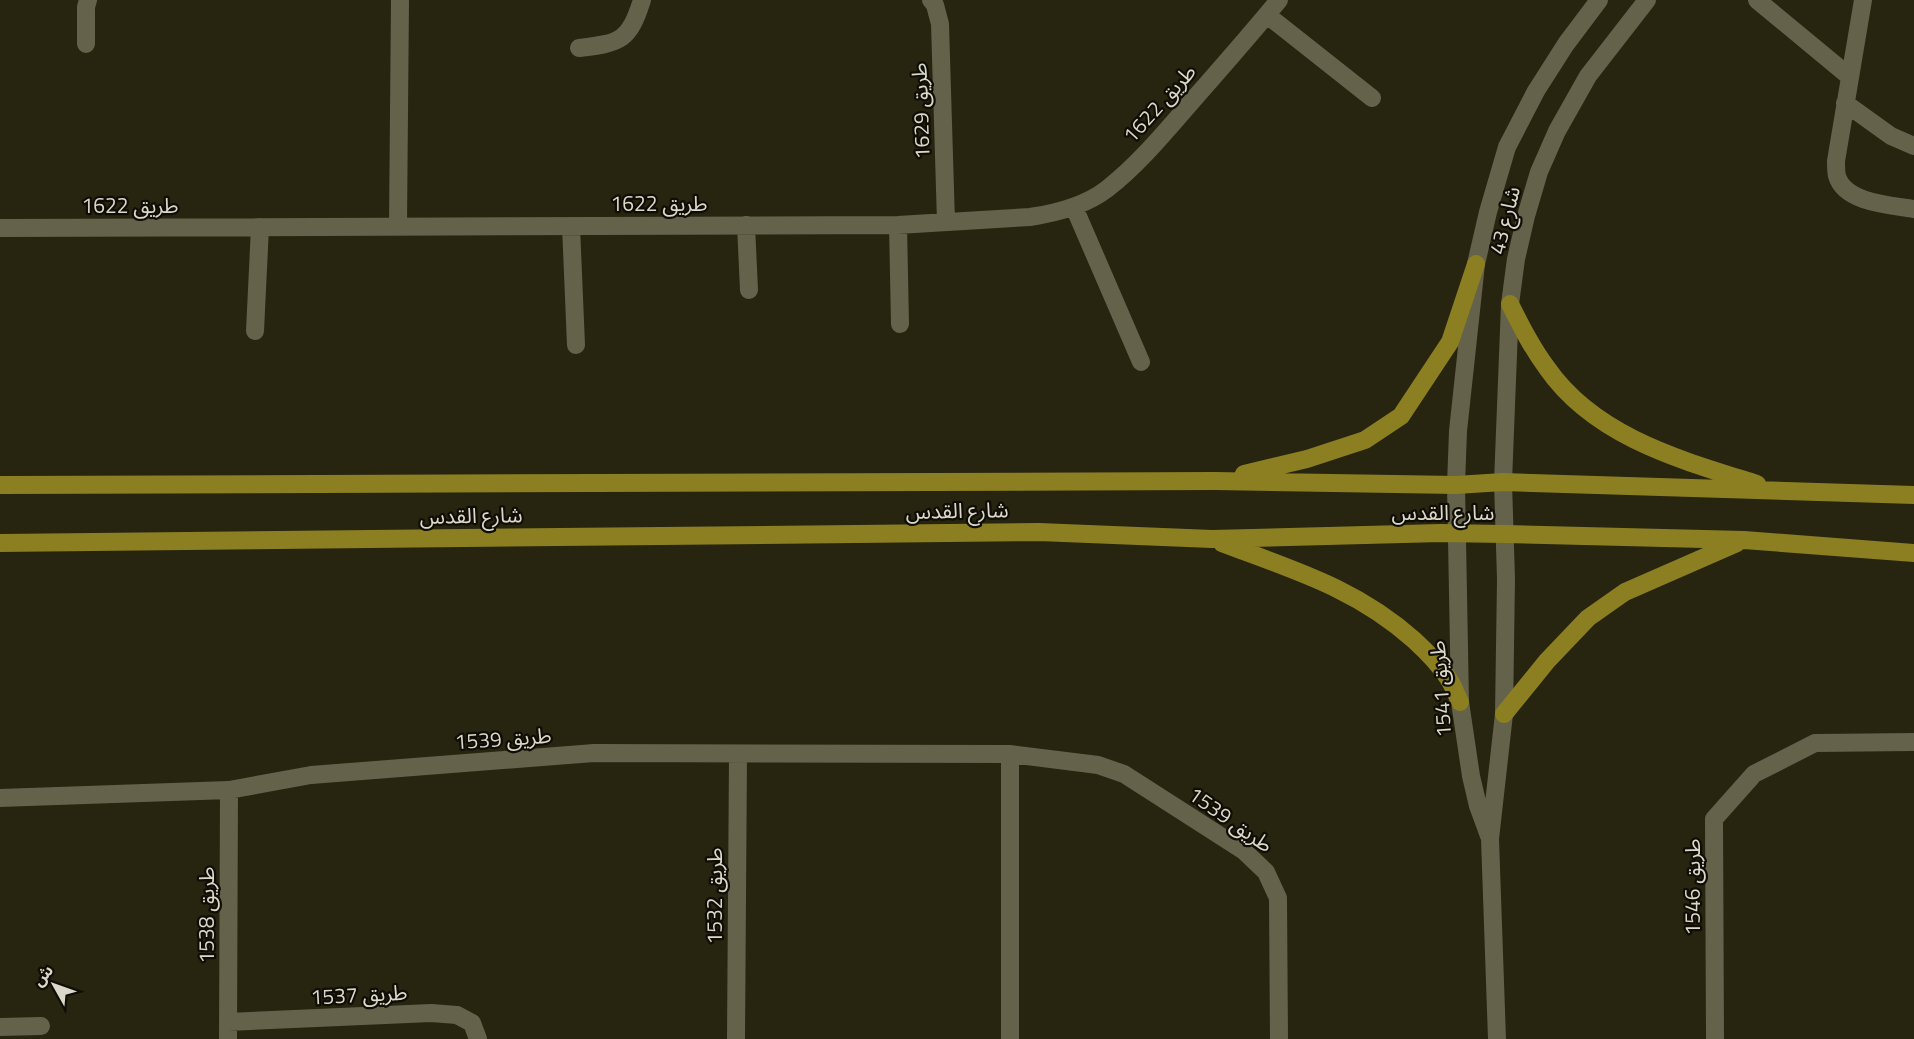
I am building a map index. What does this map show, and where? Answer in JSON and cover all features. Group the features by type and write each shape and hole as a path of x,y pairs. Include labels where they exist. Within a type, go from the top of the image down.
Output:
{"main road":[{"path":"1215,481 1307,459 1365,440 1401,416 1450,342 1476,264"},
{"path":"1510,304 1529,341 1548,370 1570,396 1596,418 1626,436 1657,449 1705,468 1776,490"},
{"name":"شارع القدس","path":"0,485 1215,481 1456,485 1503,482 1914,495"},
{"name":"شارع القدس","path":"0,543 1029,532 1212,539 1457,533 1744,540 1914,553"},
{"path":"1212,539 1332,585 1365,603 1396,624 1423,649 1448,677 1460,702"},
{"path":"1504,714 1547,661 1588,618 1625,592 1744,540"}],"street":[{"path":"86,44 88,0"},
{"path":"398,226 400,0"},
{"path":"579,48 606,45 619,40 629,31 642,0"},
{"name":"طريق 1629","path":"931,0 935,5 940,24 946,222"},
{"name":"طريق 1622","path":"0,228 898,225 1052,214 1074,207 1106,190 1158,141 1279,0"},
{"name":"شارع 43","path":"1457,533 1458,431 1476,264 1488,212 1507,147 1536,91 1566,44 1599,0"},
{"name":"شارع 43","path":"1505,534 1503,482 1510,304 1516,260 1526,216 1539,172 1557,131 1588,76 1647,0"},
{"path":"1757,0 1850,77"},
{"path":"1863,0 1836,161 1837,176 1844,189 1856,198 1914,209"},
{"path":"1267,15 1372,98"},
{"path":"1845,103 1891,136 1914,146"},
{"path":"1074,207 1141,362"},
{"path":"747,225 750,290"},
{"path":"898,225 900,324"},
{"path":"571,226 576,345"},
{"path":"255,331 260,227"},
{"name":"طريق 1541","path":"1457,533 1460,702 1478,807 1490,839"},
{"name":"طريق 1541","path":"1497,1039 1490,839 1504,714 1505,534"},
{"name":"طريق 1546","path":"1715,1039 1714,819 1754,774 1815,744 1914,742"},
{"name":"طريق 1539","path":"0,798 229,790 311,775 594,753 1010,754 1098,765 1124,774 1244,851 1266,872 1278,898 1279,1039"},
{"name":"طريق 1532","path":"736,1039 738,754"},
{"path":"1010,754 1010,1039"},
{"name":"طريق 1538","path":"228,1031 229,790"},
{"name":"طريق 1537","path":"228,1031 431,1013 457,1015 472,1023 478,1039"},
{"path":"0,1027 41,1026"}]}
